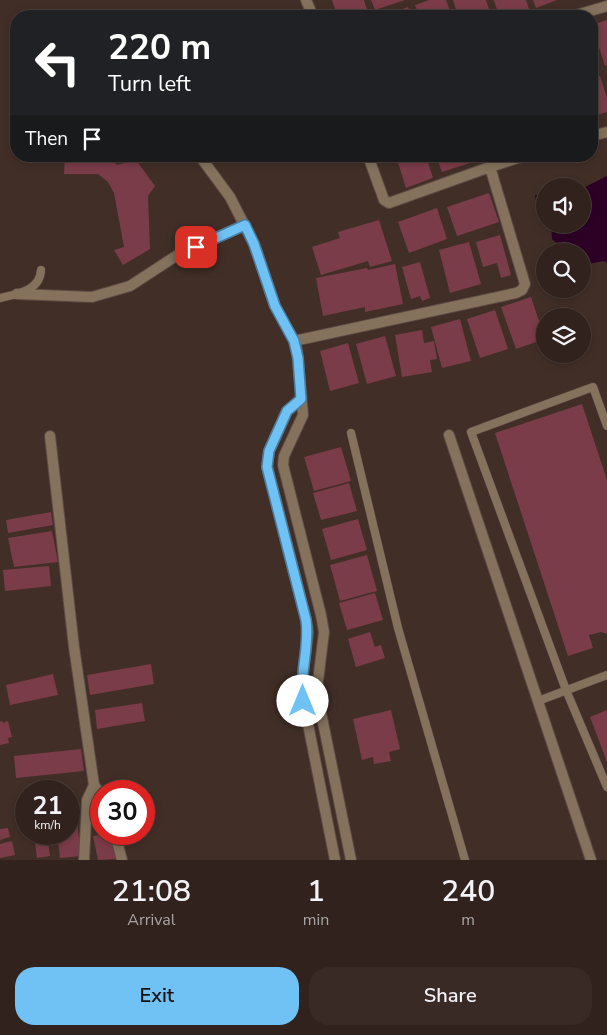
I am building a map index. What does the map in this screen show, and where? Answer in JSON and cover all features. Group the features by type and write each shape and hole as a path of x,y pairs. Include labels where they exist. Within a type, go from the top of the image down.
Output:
{"street":[{"path":"593,10 607,6"},
{"path":"204,162 230,197 245,225 254,244 275,306 294,341 298,358 303,415 284,456 283,465 324,632 317,689 351,860"},
{"path":"370,162 384,200 389,203 505,162"},
{"path":"294,341 516,293 522,290 525,284 490,167"},
{"path":"17,294 92,297 130,286 179,254 245,225"},
{"path":"301,399 287,411 269,451 267,467 306,620 308,632 301,689 335,860"},
{"path":"448,435 591,860"},
{"path":"50,436 74,647 93,780"},
{"path":"306,620 321,615"},
{"path":"84,860 87,800 90,794"},
{"path":"329,829 344,826"},
{"path":"118,845 122,860"}],"lane":[{"path":"0,298 17,294 33,287 40,278 41,270"},
{"path":"607,426 593,387 471,432 566,690 607,787"},
{"path":"351,433 398,628 464,860"},
{"path":"538,701 607,675"}],"shaded area":[{"path":"607,176 607,263 604,261 591,263 591,243 557,243 552,239 552,233 591,233 591,184"}],"building":[{"path":"332,0 364,0 367,10 335,10"},
{"path":"371,0 405,0 375,10"},
{"path":"429,0 446,0 450,10 417,10 415,5"},
{"path":"453,0 486,0 489,10 456,10"},
{"path":"494,0 526,0 529,10 497,10"},
{"path":"533,0 557,0 536,8"},
{"path":"607,20 607,65 605,66 598,44 598,23"},
{"path":"600,76 607,98 607,112 598,115 598,77"},
{"path":"65,162 114,162 117,165 137,162 155,186 148,196 150,249 123,265 114,250 124,247 114,193 108,182 98,174 64,174"},
{"path":"398,162 428,162 433,178 406,188"},
{"path":"438,162 470,163 442,172"},
{"path":"489,193 499,222 457,236 447,207"},
{"path":"437,208 447,239 409,253 398,222"},
{"path":"379,220 392,261 370,267 368,261 321,275 312,247 340,238 338,232"},
{"path":"500,235 511,275 501,278 497,263 483,267 476,242"},
{"path":"469,242 481,284 450,293 439,250"},
{"path":"420,262 430,298 422,301 420,296 411,299 402,267"},
{"path":"395,264 403,304 365,312 365,307 323,316 316,278"},
{"path":"531,297 536,312 536,342 516,349 501,307"},
{"path":"495,310 508,349 480,358 467,319"},
{"path":"460,319 471,361 442,368 431,327"},
{"path":"422,330 424,343 434,341 437,359 430,360 432,372 402,377 395,335"},
{"path":"385,336 396,376 367,384 356,344"},
{"path":"348,343 359,383 330,391 320,351"},
{"path":"582,404 607,480 607,634 601,632 589,635 593,648 568,656 495,433"},
{"path":"341,447 351,481 314,491 304,457"},
{"path":"349,483 357,511 321,520 313,493"},
{"path":"51,512 53,525 8,533 6,520"},
{"path":"358,519 367,550 331,560 322,529"},
{"path":"52,531 58,562 14,567 8,538"},
{"path":"367,555 377,591 340,601 330,565"},
{"path":"49,566 51,586 5,591 3,570"},
{"path":"375,593 383,620 347,630 339,603"},
{"path":"370,632 375,647 381,645 385,658 356,667 348,639"},
{"path":"151,664 154,684 90,695 87,675"},
{"path":"53,674 58,695 10,705 6,685"},
{"path":"142,703 145,721 97,729 95,710"},
{"path":"391,710 400,749 389,752 391,761 374,764 373,757 362,760 353,719"},
{"path":"607,710 607,762 590,717"},
{"path":"2,721 3,723 8,721 12,737 8,738 9,743 0,745 0,722"},
{"path":"81,749 84,771 16,778 14,756"},
{"path":"8,828 10,837 0,840 0,829"},
{"path":"12,841 15,855 0,858 0,844"},
{"path":"35,845 48,845 50,856 37,858"},
{"path":"58,845 80,845 81,856 60,858"},
{"path":"95,845 114,845 117,859 98,860"}],"route":[{"path":"196,247 245,225 262,264 275,306 297,350 301,399 287,411 269,451 267,467 308,632 301,689 303,701"}]}
